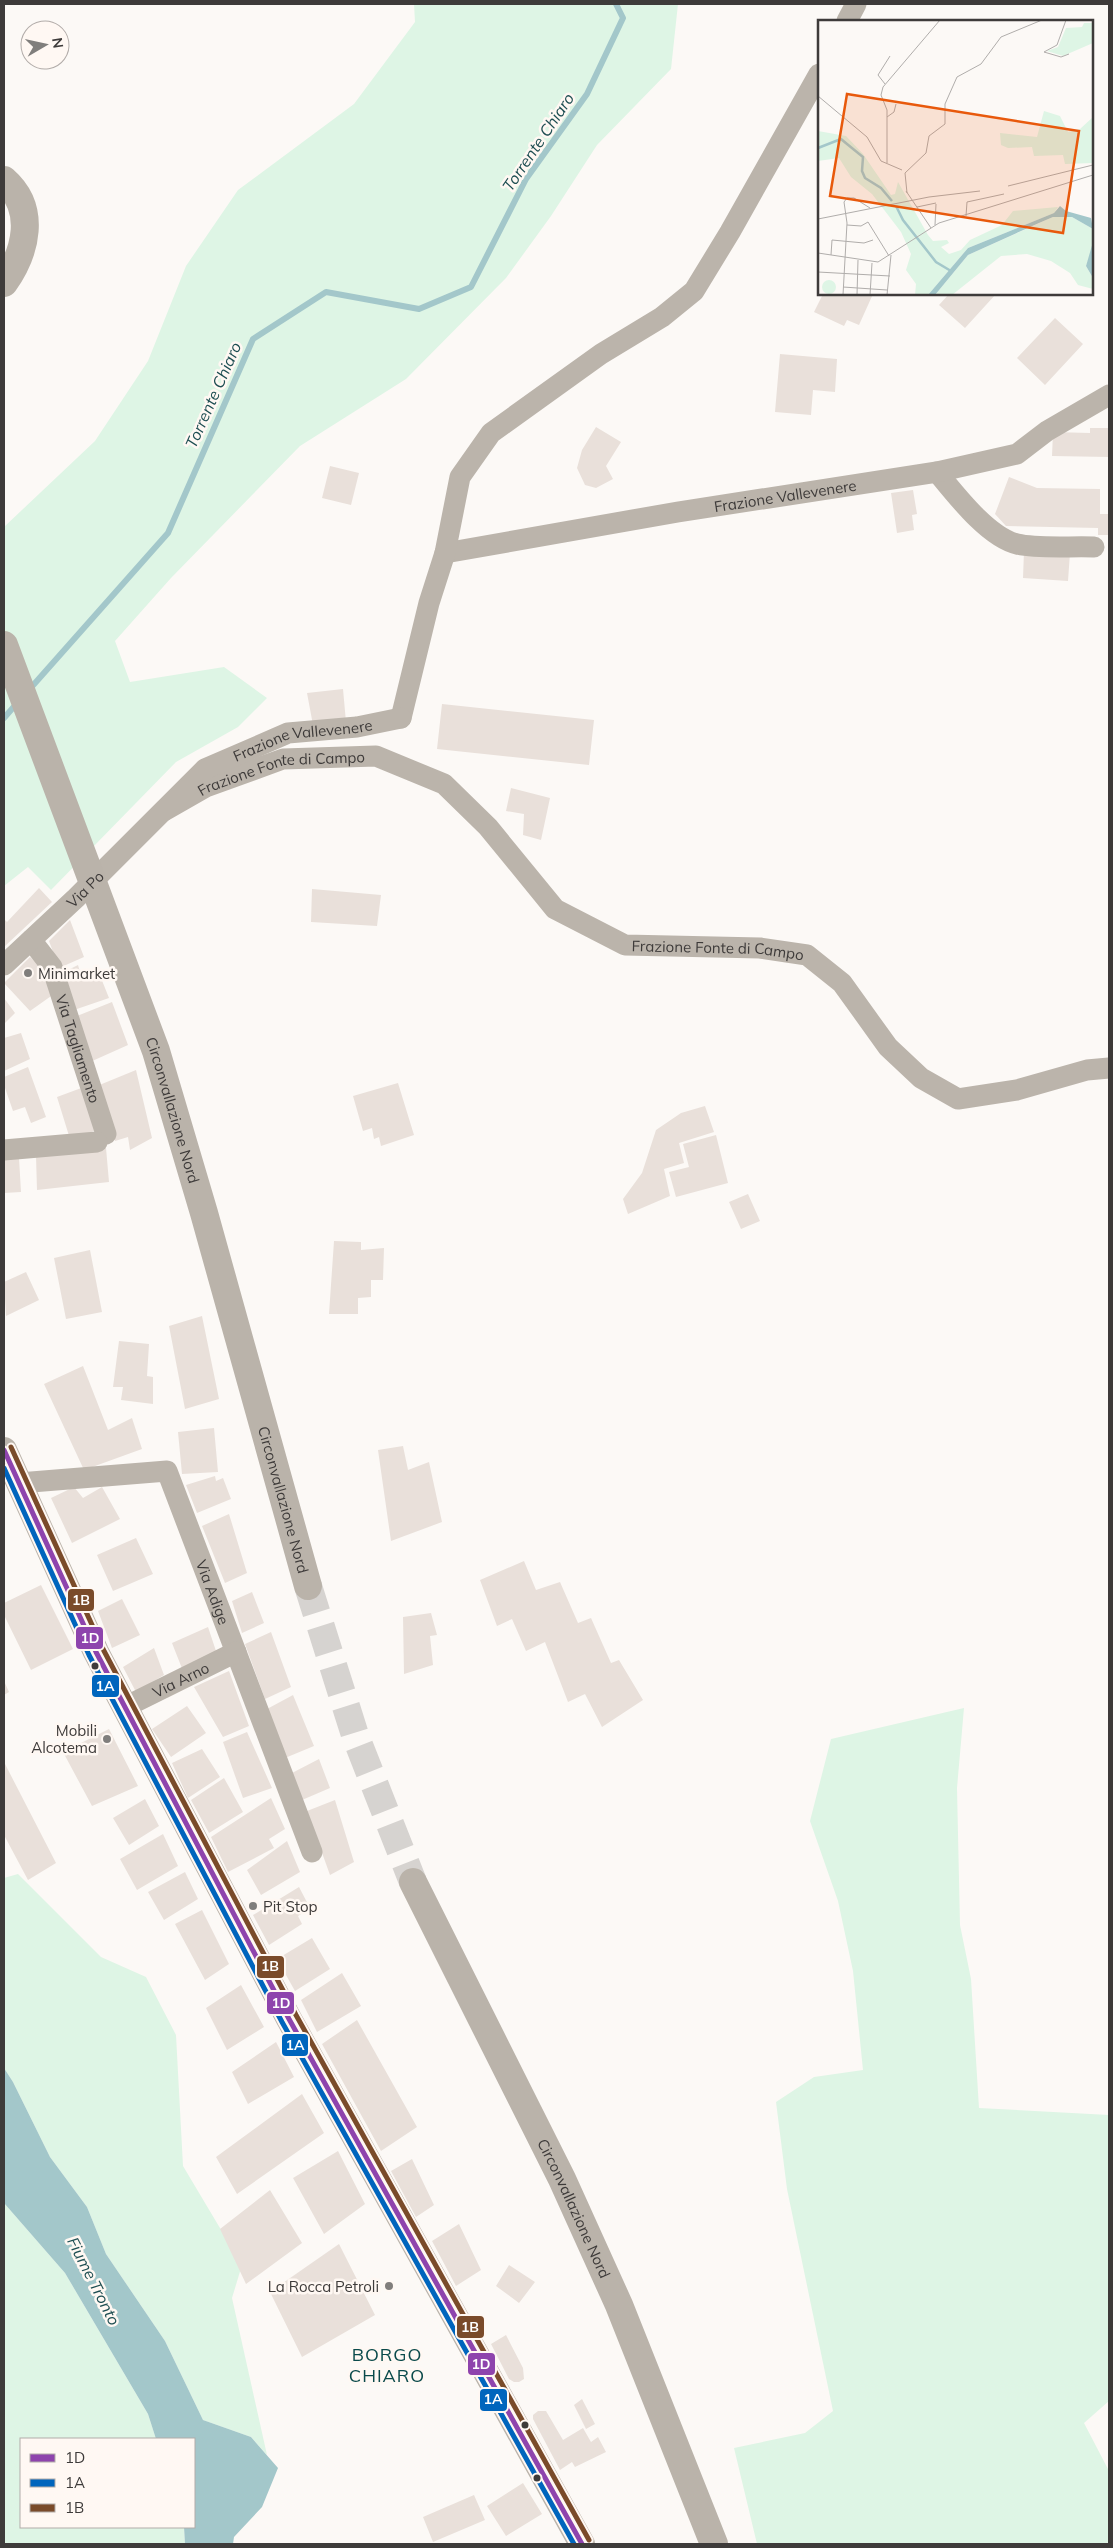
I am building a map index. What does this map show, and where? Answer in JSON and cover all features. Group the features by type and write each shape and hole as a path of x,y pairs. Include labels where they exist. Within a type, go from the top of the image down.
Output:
{"main road":[{"path":"4,180 9,184 21,207 26,233 23,250 16,266 4,283"},
{"name":"Circonvallazione Nord","path":"4,645 156,1051 204,1213 308,1586"},
{"name":"Circonvallazione Nord","path":"413,1882 566,2188 618,2305 714,2544"}],"street":[{"path":"848,20 856,4"},
{"name":"Frazione Vallevenere","path":"164,811 205,769 288,733 357,728 401,718 429,604 446,553 460,476 491,433 601,354 662,317 694,291 745,207 818,76"},
{"name":"Frazione Vallevenere","path":"446,553 678,512 937,472 1017,454 1047,431 1109,395"},
{"path":"937,472 957,496 1000,538 1018,544 1094,547"},
{"name":"Frazione Fonte di Campo","path":"164,811 206,788 283,758 376,756 444,784 488,827 555,909 624,945 760,948 807,955 842,984 888,1047 921,1078 958,1099 1017,1090 1086,1070 1109,1068"},
{"name":"Via Po","path":"4,965 164,811"},
{"name":"Via Tagliamento","path":"4,1150 102,1138 52,967 32,940"},
{"path":"4,1450 96,1652 289,2019 582,2544"},
{"name":"Via Adige","path":"19,1484 167,1471 312,1852"},
{"name":"Via Arno","path":"126,1707 236,1652"}],"green space":[{"path":"414,4 678,4 671,69 597,145 551,216 506,278 406,379 300,446 171,578 115,641 130,682 224,667 267,698 238,727 176,762 51,890 28,867 4,886 4,527 95,441 148,361 186,266 238,190 354,104 415,22"},
{"path":"964,1708 957,1788 960,1925 971,1979 979,2108 1109,2115 1109,2401 1084,2423 1109,2471 1109,2544 757,2544 734,2448 805,2433 833,2411 787,2189 776,2102 814,2077 863,2070 853,1971 838,1901 810,1821 831,1739"},
{"path":"18,1874 101,1957 146,1977 176,2035 183,2166 242,2265 232,2298 267,2455 251,2437 203,2420 165,2341 106,2254 87,2207 50,2157 13,2082 4,2068 4,1878"},
{"path":"4,2203 65,2273 148,2414 156,2438 20,2438 20,2528 184,2528 185,2544 4,2544"}],"water":[{"name":"Fiume Tronto","path":"4,2068 13,2082 50,2157 87,2207 106,2254 165,2341 203,2420 251,2437 278,2468 262,2507 234,2537 233,2544 185,2544 184,2528 195,2528 195,2438 156,2438 148,2414 65,2273 4,2203"}],"building":[{"path":"822,295 873,295 859,325 847,320 844,326 814,312"},
{"path":"948,295 995,295 965,328 939,305"},
{"path":"1055,318 1083,344 1045,385 1017,358"},
{"path":"780,354 837,359 835,392 813,390 811,415 775,412"},
{"path":"596,427 621,442 606,466 613,479 596,488 585,485 577,468 582,450"},
{"path":"1090,428 1109,428 1109,457 1052,456 1053,432 1090,433"},
{"path":"330,466 359,473 351,505 322,498"},
{"path":"1009,477 1037,488 1100,489 1100,514 1109,514 1109,535 1098,535 1098,528 1006,526 995,514"},
{"path":"913,490 917,514 912,515 914,530 897,533 891,493"},
{"path":"1024,551 1070,553 1068,581 1023,578"},
{"path":"343,689 346,722 313,725 307,693"},
{"path":"442,704 594,720 589,765 437,749"},
{"path":"511,788 550,798 541,840 523,835 524,814 506,811"},
{"path":"39,888 52,902 4,947 4,919 7,922"},
{"path":"312,889 381,895 377,926 311,922"},
{"path":"70,920 84,957 59,968 49,941"},
{"path":"30,957 49,974 54,994 30,1011 4,983"},
{"path":"78,965 80,972 97,968 109,998 74,1010 60,974"},
{"path":"4,998 15,1013 4,1024"},
{"path":"112,1002 128,1045 90,1062 77,1016"},
{"path":"21,1033 30,1059 4,1071 4,1038"},
{"path":"28,1067 46,1117 31,1123 25,1107 13,1111 4,1085 4,1077"},
{"path":"136,1070 152,1138 130,1150 128,1137 115,1141 97,1086"},
{"path":"398,1083 414,1135 381,1146 379,1137 374,1139 372,1128 363,1131 353,1096"},
{"path":"84,1087 100,1129 70,1139 57,1097"},
{"path":"705,1106 714,1132 679,1143 684,1163 664,1169 670,1196 628,1214 623,1199 642,1173 656,1130 681,1113"},
{"path":"716,1135 728,1183 676,1197 669,1172 689,1167 683,1144"},
{"path":"106,1148 109,1182 37,1190 36,1156"},
{"path":"19,1158 21,1192 4,1193 4,1159"},
{"path":"748,1194 760,1221 741,1229 729,1202"},
{"path":"334,1241 361,1242 361,1250 384,1248 383,1280 371,1280 371,1297 358,1298 358,1314 329,1314"},
{"path":"90,1250 102,1312 66,1319 54,1258"},
{"path":"26,1272 39,1300 6,1316 4,1282"},
{"path":"202,1316 219,1399 185,1409 169,1326"},
{"path":"119,1341 149,1344 147,1376 153,1377 153,1404 121,1400 123,1387 113,1387"},
{"path":"83,1366 108,1430 132,1418 142,1449 84,1470 44,1384"},
{"path":"214,1428 218,1472 182,1474 178,1432"},
{"path":"403,1446 408,1470 429,1462 442,1522 391,1541 378,1450"},
{"path":"215,1476 216,1481 223,1478 231,1499 197,1513 186,1485"},
{"path":"74,1487 83,1498 102,1487 120,1519 72,1543 51,1498"},
{"path":"229,1514 247,1573 225,1583 202,1526"},
{"path":"136,1538 153,1574 113,1591 97,1555"},
{"path":"524,1561 536,1590 560,1582 578,1623 591,1618 611,1663 619,1660 643,1700 602,1727 585,1694 568,1702 545,1642 526,1651 512,1619 497,1626 480,1580"},
{"path":"41,1585 73,1649 31,1670 4,1615 4,1603"},
{"path":"252,1592 264,1623 242,1633 232,1601"},
{"path":"122,1599 140,1635 112,1648 98,1611"},
{"path":"431,1613 437,1635 430,1636 433,1665 404,1674 403,1617"},
{"path":"208,1627 217,1654 183,1671 172,1643"},
{"path":"271,1632 291,1687 265,1699 245,1644"},
{"path":"154,1648 164,1675 136,1692 123,1667"},
{"path":"229,1671 249,1726 223,1737 194,1687"},
{"path":"4,1681 9,1692 4,1695"},
{"path":"293,1695 314,1746 285,1758 267,1709"},
{"path":"187,1706 206,1733 171,1757 152,1729"},
{"path":"109,1729 138,1786 92,1806 63,1752"},
{"path":"247,1732 272,1788 243,1798 223,1742"},
{"path":"202,1749 220,1777 188,1798 172,1763"},
{"path":"319,1759 330,1788 302,1800 292,1773"},
{"path":"4,1762 56,1863 28,1880 4,1835"},
{"path":"224,1778 243,1812 209,1833 191,1800"},
{"path":"271,1798 285,1829 269,1839 274,1848 228,1872 211,1837"},
{"path":"145,1799 159,1826 129,1845 113,1818"},
{"path":"335,1800 354,1862 330,1875 307,1811"},
{"path":"163,1834 178,1866 137,1890 120,1859"},
{"path":"287,1841 300,1872 261,1895 247,1870"},
{"path":"185,1872 198,1899 164,1920 148,1892"},
{"path":"299,1887 310,1908 298,1916 302,1924 269,1945 253,1915"},
{"path":"202,1910 229,1964 205,1980 175,1924"},
{"path":"312,1938 330,1969 295,1991 277,1959"},
{"path":"342,1973 361,2006 317,2032 301,2000"},
{"path":"241,1985 264,2027 227,2050 206,2008"},
{"path":"357,2020 417,2127 381,2151 322,2044"},
{"path":"276,2042 294,2077 248,2104 232,2072"},
{"path":"302,2094 324,2133 237,2194 216,2157"},
{"path":"338,2151 365,2204 324,2234 293,2178"},
{"path":"412,2159 434,2205 416,2217 391,2171"},
{"path":"270,2190 302,2243 246,2284 220,2229"},
{"path":"459,2224 481,2270 456,2286 432,2241"},
{"path":"339,2244 375,2315 302,2357 270,2292"},
{"path":"509,2265 535,2282 519,2303 496,2286"},
{"path":"506,2335 523,2368 524,2379 519,2382 509,2379 491,2344"},
{"path":"582,2399 595,2424 586,2429 574,2405"},
{"path":"538,2411 546,2411 563,2440 583,2428 591,2442 598,2437 606,2452 575,2467 572,2462 560,2470 533,2419 533,2415"},
{"path":"523,2483 542,2514 506,2536 487,2506"},
{"path":"474,2495 485,2520 433,2542 423,2517"}],"waterway":[{"name":"Torrente Chiaro","path":"28,691 168,533 253,339 326,292 419,309 471,287 526,179 587,94 623,18 616,4"},
{"name":"Torrente Chiaro","path":"4,718 18,702"}],"tunnel":[{"path":"308,1586 355,1735 413,1882"}],"transit line":[{"name":"1B","path":"11,1447 103,1649 296,2015 589,2540"},
{"name":"1D","path":"4,1450 96,1652 289,2019 582,2544"},
{"name":"1A","path":"4,1468 89,1655 282,2022 574,2544"}],"place":[{"name":"Minimarket","path":"28,973"},
{"name":"Mobili Alcotema","path":"107,1739"},
{"name":"Pit Stop","path":"253,1906"},
{"name":"La Rocca Petroli","path":"389,2286"}],"district":[{"name":"BORGO CHIARO","path":"387,2364"}]}
